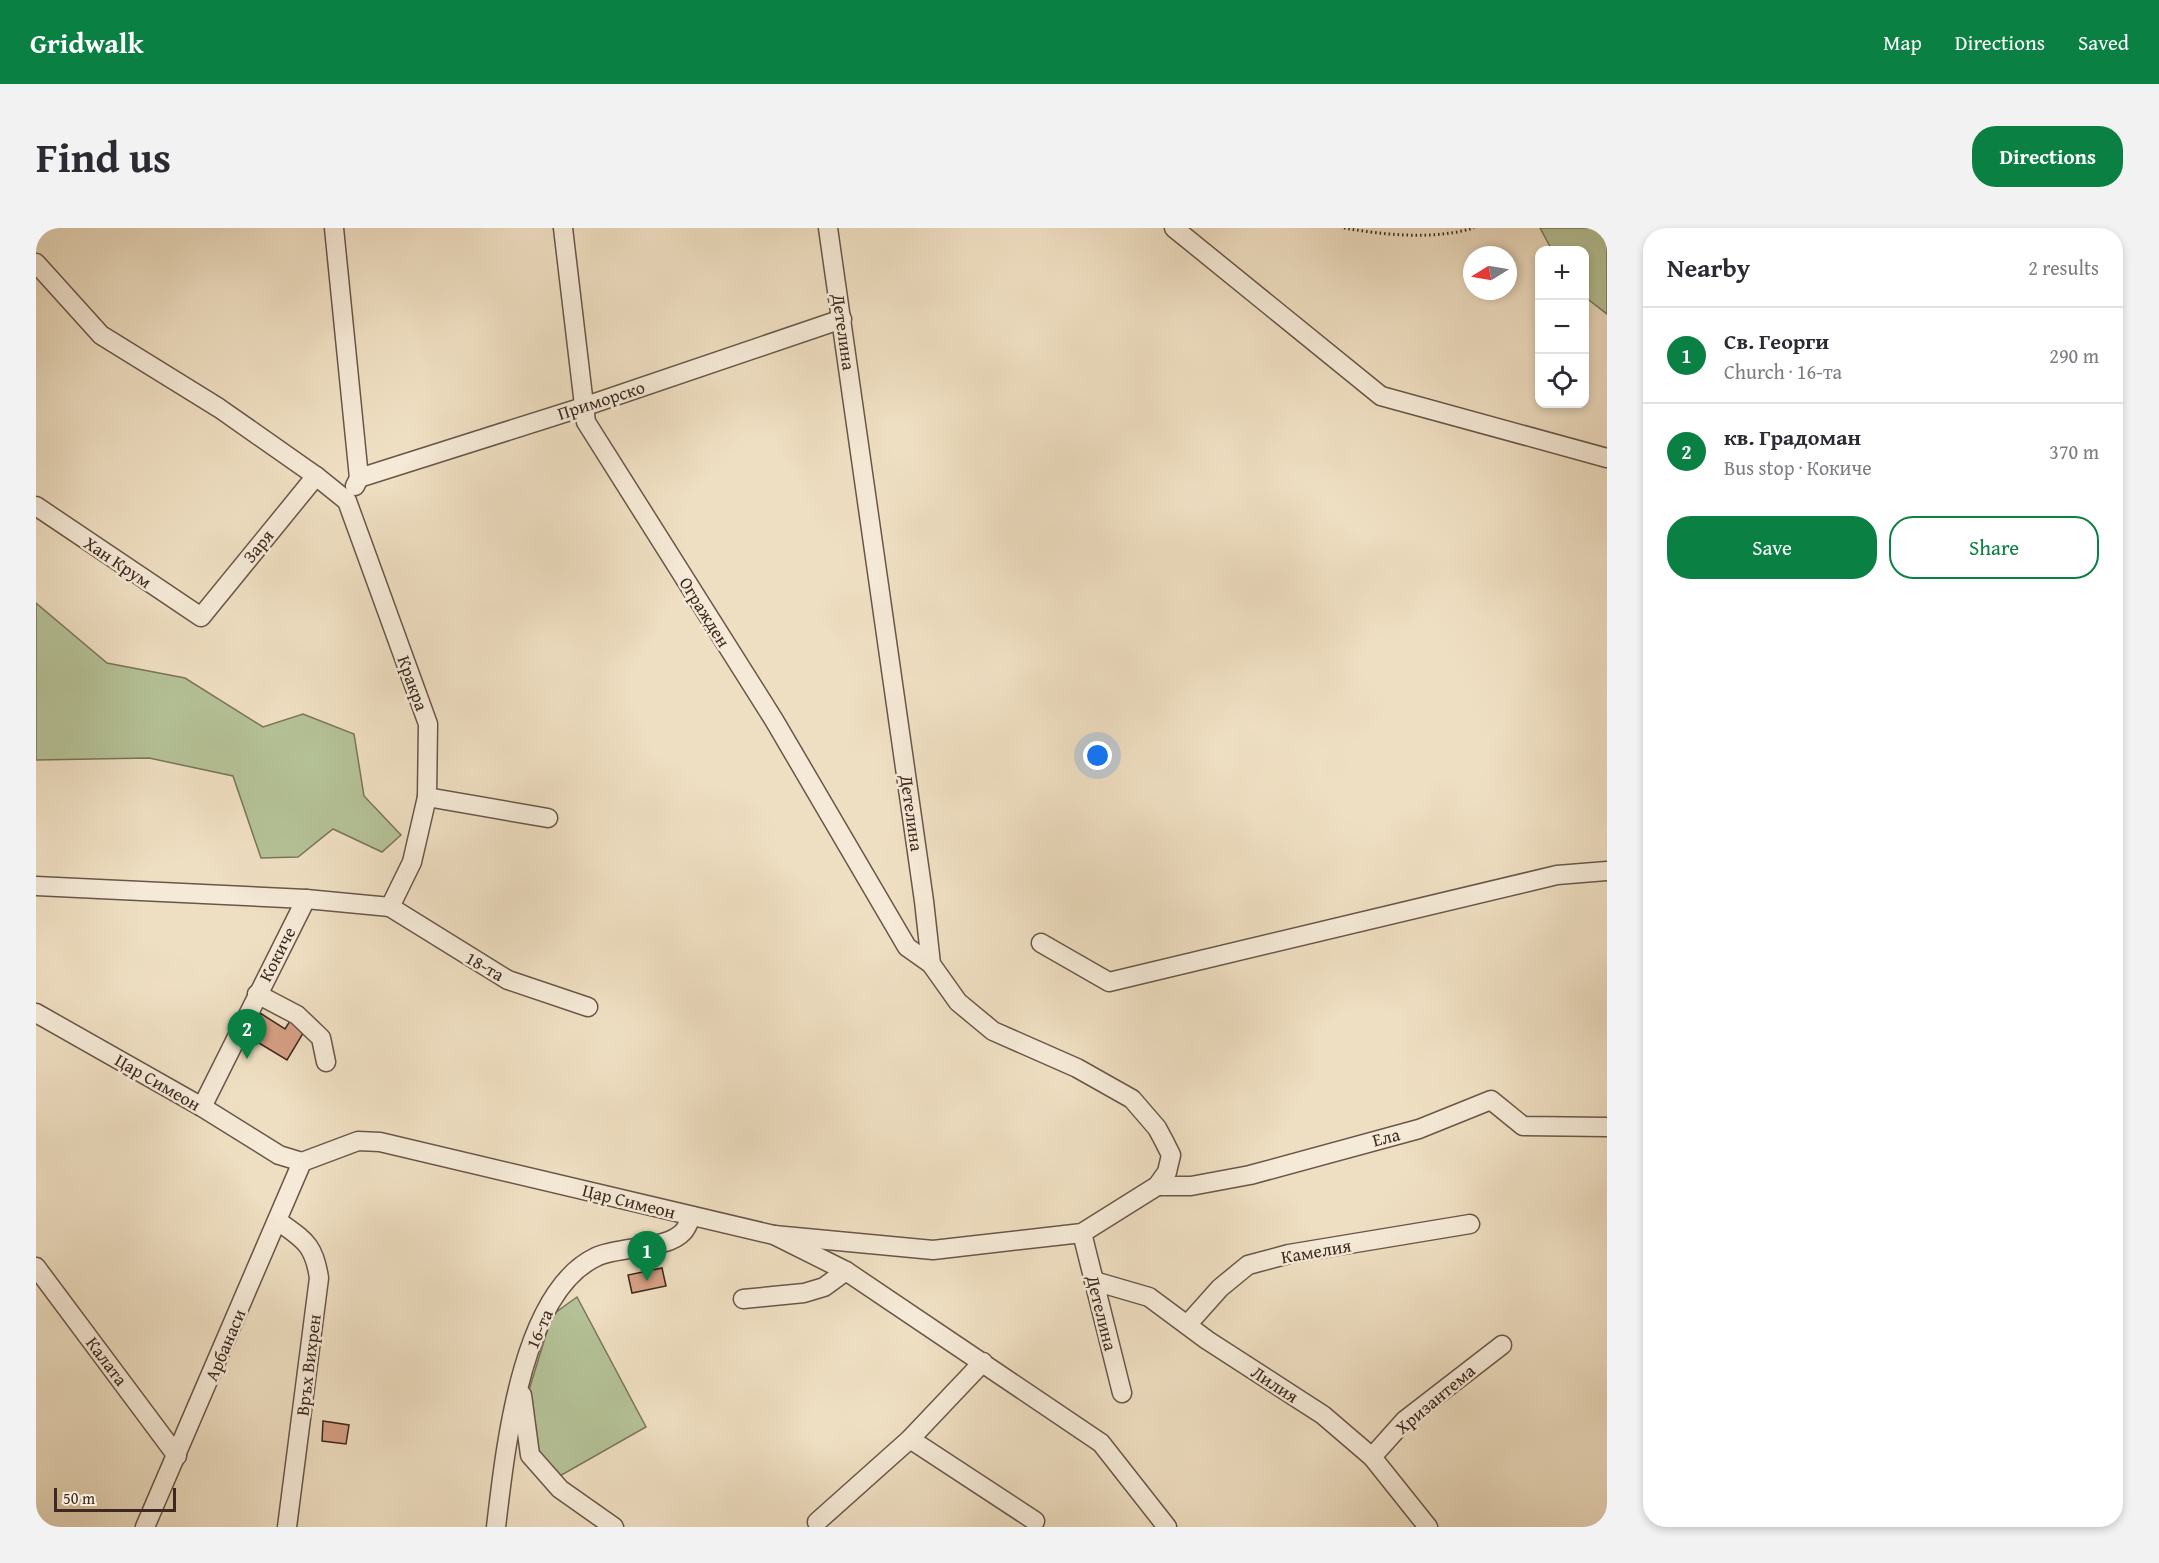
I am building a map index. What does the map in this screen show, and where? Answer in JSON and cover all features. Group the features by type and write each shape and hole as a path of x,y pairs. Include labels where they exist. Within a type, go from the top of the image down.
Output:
{"street":[{"path":"36,263 101,335 219,408 316,476 347,501 359,478 334,228"},
{"name":"Огражден","path":"563,228 586,422 774,720 879,903 907,947 931,964"},
{"name":"Детелина","path":"828,228 931,964 958,1002 993,1031 1077,1068 1132,1099 1157,1128 1171,1155 1167,1172 1157,1186"},
{"path":"1174,228 1381,396 1607,458"},
{"name":"Приморско","path":"359,478 842,319"},
{"name":"Заря","path":"201,617 316,476"},
{"name":"Кракра","path":"347,501 428,724 427,797 412,862 390,907"},
{"name":"Хан Крум","path":"36,506 201,617"},
{"path":"427,797 548,818"},
{"path":"1041,943 1109,982 1557,875 1607,871"},
{"path":"36,886 306,899 390,907"},
{"name":"Кокиче","path":"202,1107 306,899"},
{"name":"18-та","path":"390,907 508,980 588,1007"},
{"path":"257,994 297,1015 321,1038 326,1062"},
{"name":"Цар Симеон","path":"36,1013 202,1107 279,1155 302,1162 358,1141 380,1142 774,1235 846,1270 1101,1443 1167,1527"},
{"name":"Ела","path":"1157,1186 1191,1186 1250,1175 1419,1129 1491,1100 1523,1126 1607,1127"},
{"name":"Арбанаси","path":"145,1527 302,1162"},
{"path":"774,1235 933,1250 1082,1233 1157,1186"},
{"name":"16-та","path":"496,1527 520,1375 555,1293 594,1258 671,1240 682,1233 692,1216"},
{"name":"Връх Вихрен","path":"278,1221 308,1242 316,1258 319,1278 288,1527"},
{"name":"Камелия","path":"1187,1325 1220,1288 1248,1265 1289,1254 1470,1224"},
{"name":"Детелина","path":"1082,1233 1122,1393"},
{"name":"Калата","path":"36,1267 177,1456"},
{"path":"743,1299 804,1293 824,1287 846,1270"},
{"name":"Лилия","path":"1094,1281 1149,1298 1323,1415 1372,1457 1428,1527"},
{"name":"Хризантема","path":"1372,1457 1405,1420 1502,1345"},
{"path":"817,1522 910,1439 983,1362"},
{"path":"520,1375 530,1455 560,1489 614,1527"},
{"path":"910,1439 1035,1521"}],"path":[{"path":"1344,228 1371,233 1434,235 1474,228"}],"green space":[{"path":"1540,228 1607,228 1607,314 1589,300 1589,246 1550,246"},
{"path":"36,603 107,663 185,678 263,727 303,714 354,734 364,796 401,835 382,852 333,829 298,857 261,858 233,776 149,758 36,760"},
{"path":"577,1297 646,1427 558,1477 539,1451 529,1390 552,1315"}],"building":[{"path":"260,1013 285,1029 290,1021 305,1030 287,1060 254,1040 260,1031 252,1026"},
{"path":"662,1268 666,1286 632,1293 628,1275"},
{"path":"323,1421 349,1425 346,1444 322,1441"}],"place":[{"name":"кв. Градоман","path":"247,1059"},
{"name":"Св. Георги","path":"647,1281"}]}
